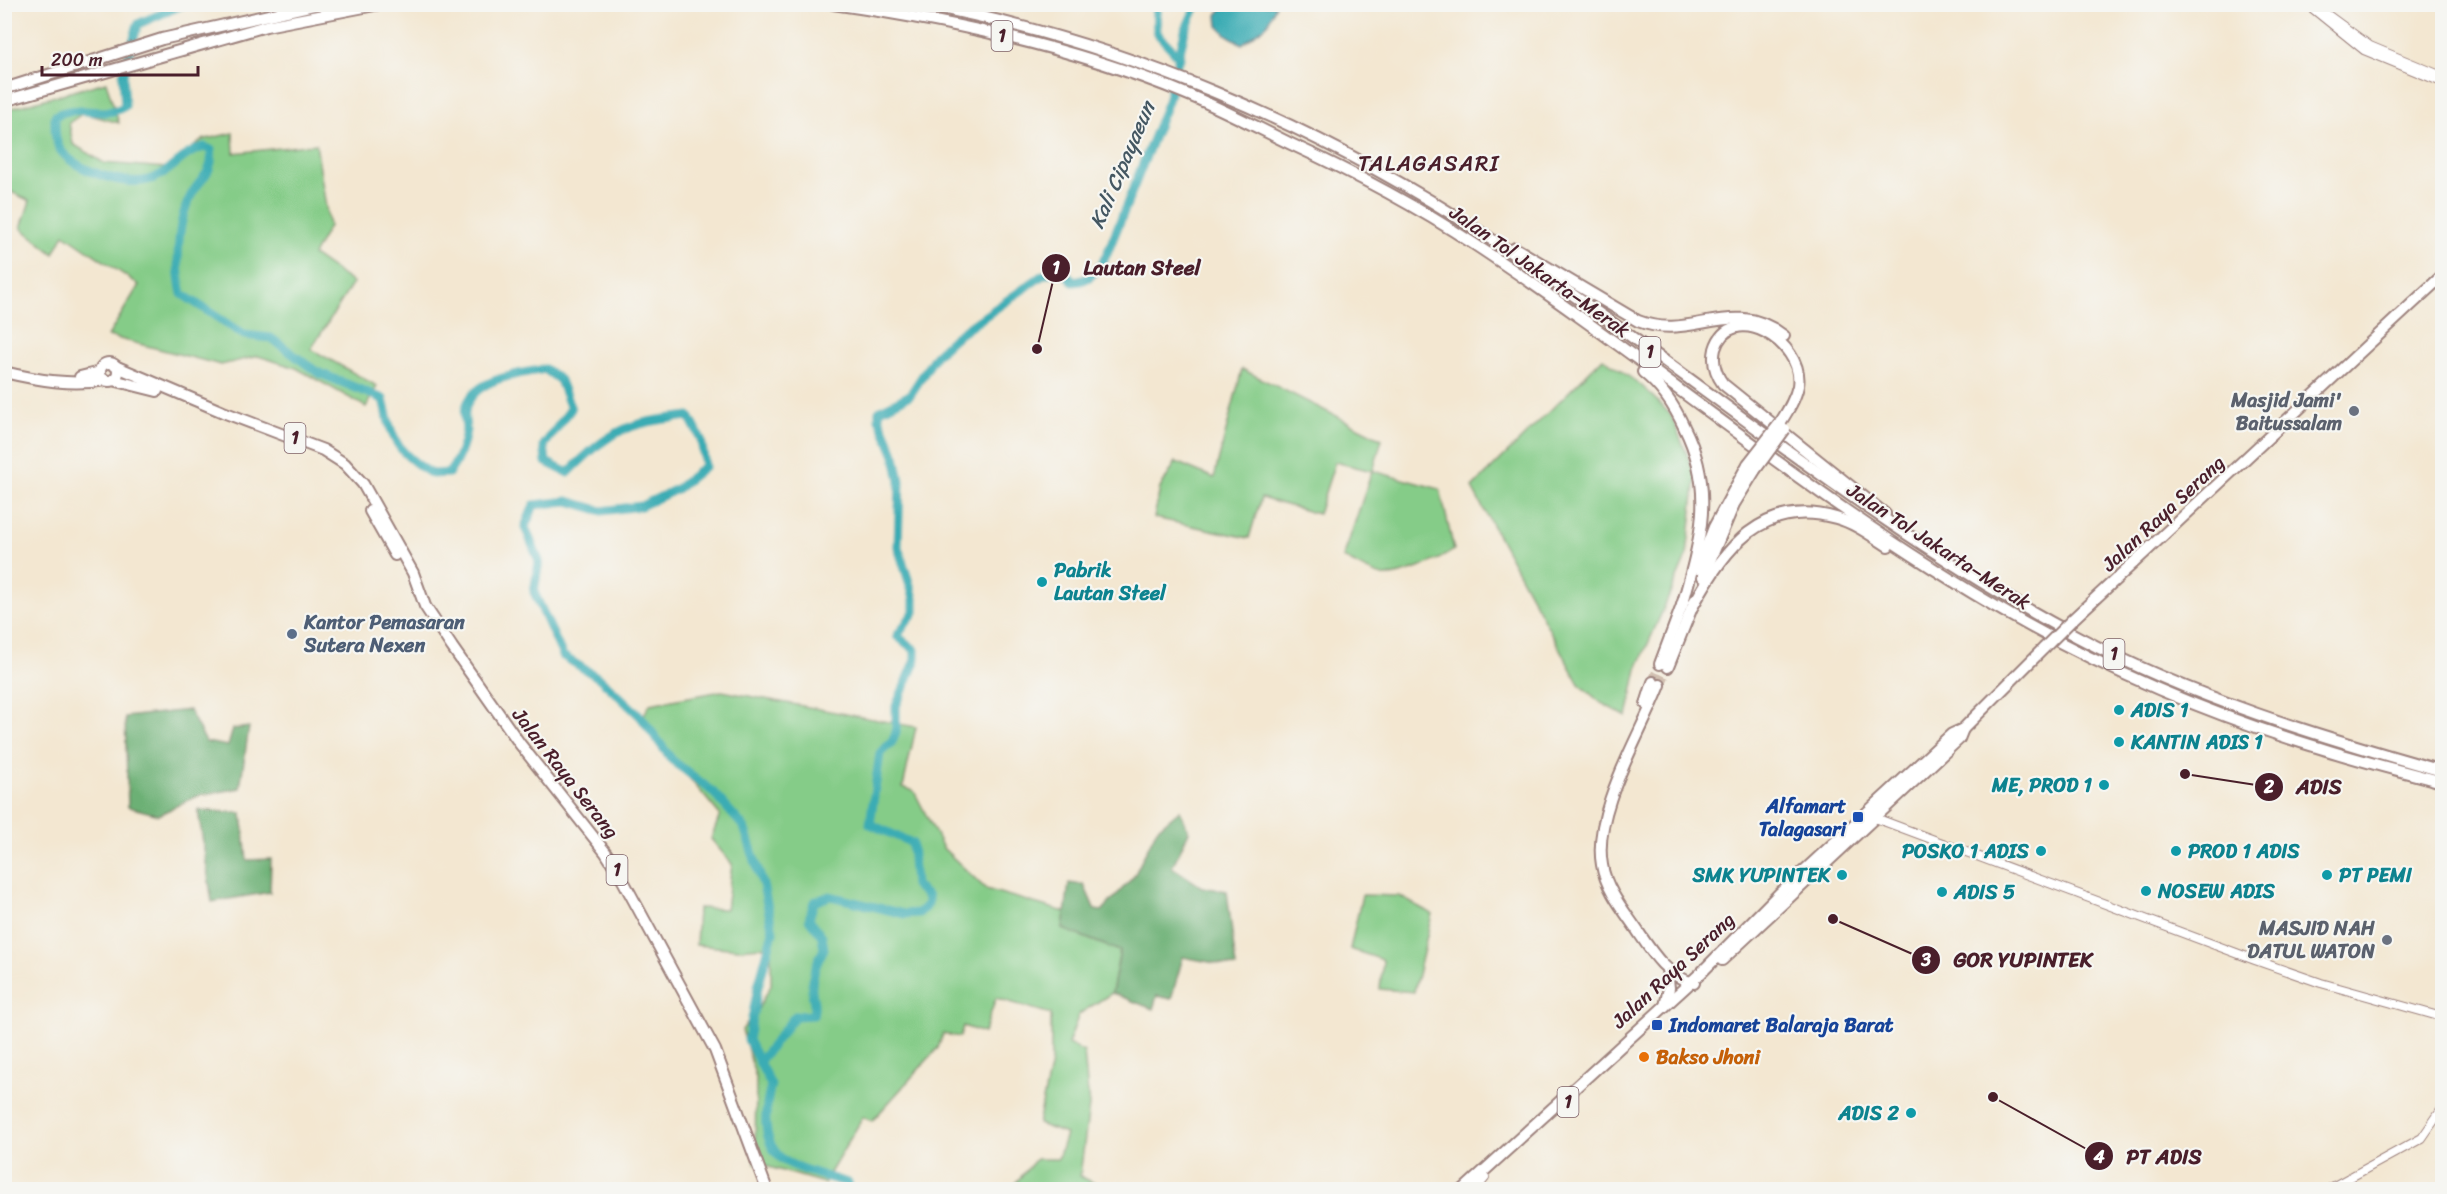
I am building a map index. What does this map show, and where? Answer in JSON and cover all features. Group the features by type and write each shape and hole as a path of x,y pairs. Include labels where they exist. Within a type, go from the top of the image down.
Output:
{"highway":[{"path":"4,89 162,39 318,4"},
{"path":"4,101 112,68 266,26 380,4"},
{"name":"Jalan Tol Jakarta–Merak","path":"833,4 938,21 1024,41 1183,92 1390,194 1473,243 1847,510 1958,584 2071,648 2189,702 2318,748 2442,782"},
{"name":"Jalan Tol Jakarta–Merak","path":"921,4 1069,40 1171,74 1319,140 1397,181 1482,234 1558,284 1866,509 2080,638 2194,691 2341,742 2442,771"},
{"path":"1390,194 1397,181"},
{"path":"1482,234 1502,240 1638,321 1653,327 1681,327 1731,318 1755,319 1771,326 1789,340 1800,360 1803,374 1799,399 1751,467 1714,527 1664,665"},
{"path":"1473,243 1632,362 1666,394 1700,465 1704,494 1700,533 1687,606"},
{"name":"Jalan Raya Serang","path":"1462,1190 1483,1176 1696,980 1953,734 1963,729 2072,620 2442,276"},
{"path":"1782,426 1798,387 1795,361 1783,343 1769,334 1752,327 1739,327 1726,332 1717,344 1713,356 1714,370 1723,384 1918,542"},
{"name":"1","path":"106,377 105,364 116,366"},
{"path":"106,377 118,373 116,366"},
{"name":"Jalan Raya Serang","path":"116,366 179,396 310,450 334,462 356,485 407,576 414,582 425,606 494,709 606,853 620,875 715,1050 767,1190"},
{"name":"Jalan Raya Serang","path":"4,372 26,376 106,377 179,396"},
{"path":"1687,606 1725,553 1743,535 1770,520 1798,515 1817,514 1843,520 1958,584"},
{"path":"1657,683 1606,811 1601,834 1602,866 1612,892 1667,969 1669,1005"},
{"path":"1667,969 1684,972 1696,980"},
{"path":"1667,969 1696,980"},
{"name":"Jalan Raya Serang","path":"1474,1190 1483,1176"}],"main road":[{"path":"2307,4 2359,48 2442,76"},
{"path":"2314,4 2376,52 2442,82"},
{"path":"1869,815 2254,960 2330,986 2442,1017"},
{"path":"2327,1190 2422,1138 2442,1109"}],"green space":[{"path":"106,82 119,123 83,113 69,123 73,144 104,163 167,168 202,140 233,133 234,153 316,144 329,226 313,255 353,283 311,349 377,386 366,407 296,368 258,356 221,365 108,336 139,285 64,234 54,254 21,228 30,201 5,189 5,110"},
{"path":"1603,358 1642,386 1671,415 1696,477 1687,555 1637,669 1627,717 1601,703 1579,684 1472,488"},
{"path":"1242,369 1382,439 1373,471 1440,489 1454,550 1420,568 1390,576 1373,573 1343,558 1372,471 1335,462 1318,514 1261,498 1249,538 1154,518 1160,488 1176,462 1214,478"},
{"path":"722,691 916,727 903,787 914,791 943,848 986,889 1065,912 1063,929 1120,951 1112,993 1079,1014 1068,1044 1084,1052 1089,1106 1080,1176 1094,1183 1091,1189 1016,1190 1012,1187 1036,1159 1058,1159 1066,1134 1038,1124 1051,1063 1051,1014 996,998 984,1033 963,1026 960,1037 943,1034 938,1048 872,1121 863,1117 824,1183 755,1163 756,1078 742,1030 758,1009 771,985 771,946 739,949 696,945 698,908 726,909 732,864 711,839 720,815 641,720 650,704"},
{"path":"189,710 206,742 228,746 233,729 249,727 240,788 196,796 159,815 128,807 125,717"},
{"path":"198,810 242,813 247,860 271,859 270,892 212,902"},
{"path":"1180,810 1189,832 1172,867 1202,887 1227,891 1236,967 1183,957 1171,999 1157,996 1153,1009 1112,993 1120,951 1063,929 1069,883 1084,885 1095,910 1102,911 1134,876 1157,829"},
{"path":"1362,895 1399,896 1432,914 1414,992 1380,989 1383,960 1350,949"}],"water":[{"path":"1224,5 1276,5 1267,25 1242,44 1218,26 1217,15"}],"waterway":[{"path":"184,4 138,24 123,75 125,106 107,112 72,111 55,116 56,139 62,152 69,159 90,171 114,179 148,180 163,173 196,150 204,147 211,150 211,163 207,173 193,192 181,228 178,255 182,294 244,335 271,338 317,372 383,399 397,444 410,458 432,474 449,473 458,458 466,430 465,414 469,401 476,392 486,385 510,376 545,369 560,380 571,409 544,445 546,462 568,473 597,446 622,430 635,425 689,416 701,439 705,466 677,489 641,506 602,511 568,501 534,505 525,527 539,561 534,592 563,656 599,678 619,696 641,717 672,760 712,791 744,827 763,885 773,932 758,987 748,1040 771,1085 766,1114 767,1134 770,1143 782,1159 803,1169 848,1183 850,1190"},
{"path":"1156,4 1157,33 1180,58"},
{"name":"Kali Cipayaeun","path":"760,1061 795,1016 813,1015 812,980 824,949 822,936 809,919 814,902 830,896 904,914 919,913 928,904 928,897 915,885 912,843 870,824 880,753 892,742 896,733 896,706 915,662 915,650 897,636 914,612 914,598 898,547 900,481 895,456 879,418 879,411 910,395 936,355 954,338 1043,275 1053,272 1067,274 1073,282 1090,277 1097,269 1107,254 1168,101 1185,31 1197,4"}],"tunnel":[{"path":"1653,682 1660,664"},
{"path":"1660,685 1668,667"}],"place":[{"name":"Lautan Steel","path":"1037,349"},
{"name":"Masjid Jami' Baitussalam","path":"2354,411"},
{"name":"Pabrik Lautan Steel","path":"1042,582"},
{"name":"Kantor Pemasaran Sutera Nexen","path":"292,634"},
{"name":"ADIS 1","path":"2119,710"},
{"name":"KANTIN ADIS 1","path":"2119,742"},
{"name":"ADIS","path":"2185,774"},
{"name":"ME, PROD 1","path":"2104,785"},
{"name":"Alfamart Talagasari","path":"1858,817"},
{"name":"POSKO 1 ADIS","path":"2041,851"},
{"name":"PROD 1 ADIS","path":"2176,851"},
{"name":"SMK YUPINTEK","path":"1842,875"},
{"name":"PT PEMI","path":"2327,875"},
{"name":"NOSEW ADIS","path":"2146,891"},
{"name":"ADIS 5","path":"1942,892"},
{"name":"GOR YUPINTEK","path":"1833,919"},
{"name":"MASJID NAH DATUL WATON","path":"2387,940"},
{"name":"Indomaret Balaraja Barat","path":"1657,1025"},
{"name":"Bakso Jhoni","path":"1644,1057"},
{"name":"PT ADIS","path":"1993,1097"},
{"name":"ADIS 2","path":"1911,1113"}],"district":[{"name":"TALAGASARI","path":"1429,163"}]}
